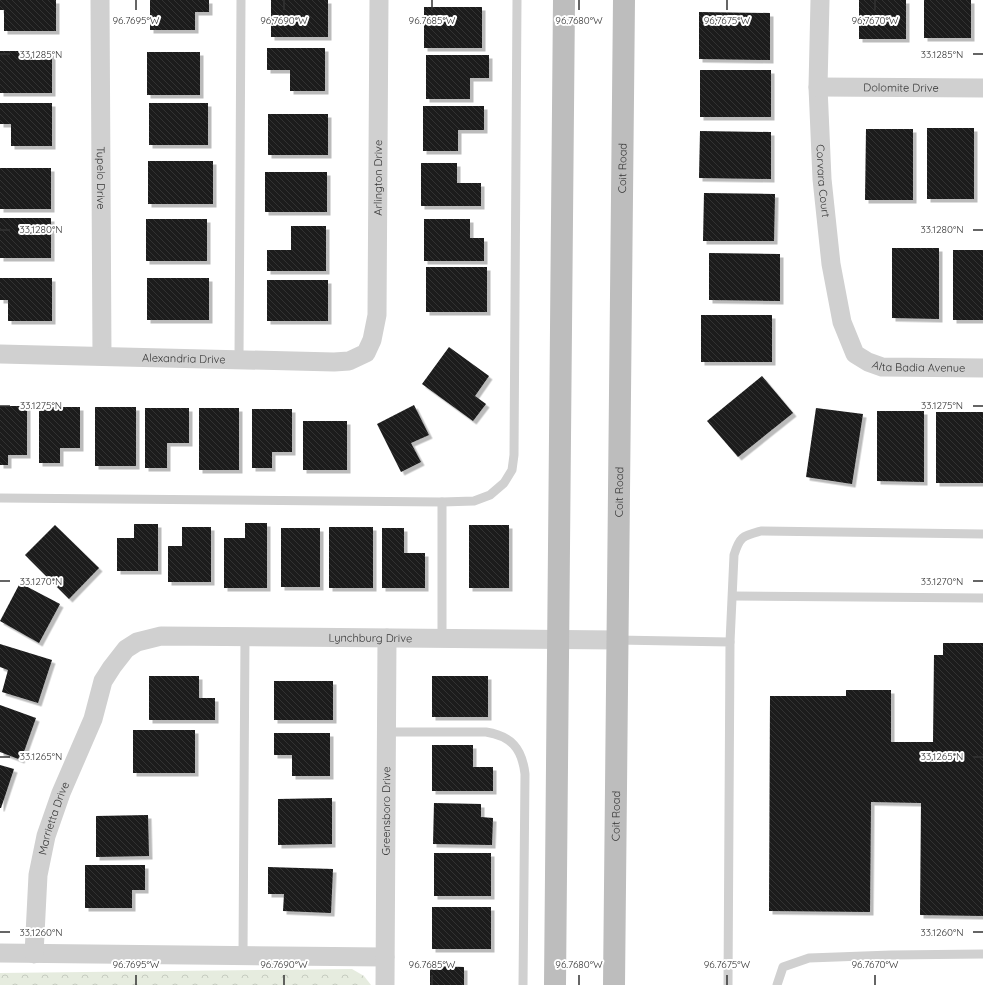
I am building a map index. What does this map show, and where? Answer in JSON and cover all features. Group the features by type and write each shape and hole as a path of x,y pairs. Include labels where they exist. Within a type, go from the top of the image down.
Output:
{"main road":[{"path":"555,985 564,0"},
{"name":"Coit Road","path":"614,985 624,0"}],"street":[{"name":"Tupelo Drive","path":"100,0 102,356"},
{"name":"Arlington Drive","path":"366,353 372,340 377,315 378,0"},
{"name":"Corvara Court","path":"820,0 818,87 822,179 831,264 842,322 855,354 858,356"},
{"name":"Dolomite Drive","path":"818,87 983,88"},
{"name":"Alexandria Drive","path":"0,354 334,362 348,361 366,353"},
{"name":"Alta Badia Avenue","path":"858,356 870,364 882,367 983,368"},
{"name":"Lynchburg Drive","path":"126,649 137,642 161,636 617,640"},
{"name":"Greensboro Drive","path":"385,985 387,638"},
{"name":"Marrietta Drive","path":"34,954 38,875 46,836 61,794 93,719 103,681 126,649"},
{"path":"0,953 385,957"}],"lane":[{"path":"239,360 241,0"},
{"path":"0,498 442,502 474,501 490,495 504,484 512,470 514,432 517,0"},
{"path":"442,502 442,639"},
{"path":"728,985 730,642 734,555 738,543 744,535 761,531 983,534"},
{"path":"733,596 983,598"},
{"path":"243,955 245,636"},
{"path":"617,640 730,642"},
{"path":"386,732 486,732 502,736 511,741 518,751 525,774 523,985"},
{"path":"777,985 783,967 809,958 983,954"}],"green space":[{"path":"352,969 364,976 371,985 0,985 0,973"}],"building":[{"path":"0,0 56,0 56,31 4,31 4,10 0,10"},
{"path":"150,0 209,0 209,12 195,12 195,30 150,30"},
{"path":"271,0 328,0 328,37 271,37"},
{"path":"859,0 906,0 906,39 859,39"},
{"path":"924,0 971,0 971,38 924,38"},
{"path":"424,7 482,7 482,48 424,48"},
{"path":"699,12 770,13 770,60 699,59"},
{"path":"267,48 325,48 325,91 290,91 290,70 267,70"},
{"path":"0,51 52,51 52,93 0,93"},
{"path":"147,52 200,52 200,95 147,95"},
{"path":"426,55 489,55 489,78 470,78 470,99 426,99"},
{"path":"700,70 771,70 771,117 700,117"},
{"path":"0,103 52,103 52,146 11,146 11,124 0,124"},
{"path":"149,103 208,103 208,145 149,145"},
{"path":"423,106 484,106 484,130 458,130 458,151 423,151"},
{"path":"268,114 328,114 328,155 268,155"},
{"path":"927,128 974,128 974,199 927,199"},
{"path":"866,129 913,129 913,200 865,200"},
{"path":"700,131 771,132 771,179 699,178"},
{"path":"148,161 213,161 213,204 148,204"},
{"path":"421,163 457,163 457,183 481,183 481,206 421,206"},
{"path":"0,168 51,168 51,209 0,209"},
{"path":"265,172 327,172 327,212 265,212"},
{"path":"704,193 775,194 774,241 703,241"},
{"path":"0,218 51,218 51,258 0,258"},
{"path":"146,219 207,219 207,261 146,261"},
{"path":"424,219 470,219 470,238 484,238 484,261 424,261"},
{"path":"291,226 326,226 326,271 267,271 267,250 291,250"},
{"path":"892,248 939,248 939,319 892,318"},
{"path":"953,250 983,250 983,320 953,320"},
{"path":"709,253 780,254 780,301 709,300"},
{"path":"426,267 487,267 487,312 426,312"},
{"path":"0,278 52,278 52,321 8,321 8,300 0,300"},
{"path":"147,278 209,278 209,320 147,320"},
{"path":"267,280 328,280 328,321 267,321"},
{"path":"701,315 772,315 772,362 701,362"},
{"path":"449,347 489,376 475,396 486,404 473,421 422,384"},
{"path":"762,376 793,413 738,457 707,421"},
{"path":"414,405 429,435 411,443 421,462 401,472 377,424"},
{"path":"0,406 27,406 27,455 8,455 8,465 0,465"},
{"path":"39,407 80,407 80,448 60,448 60,463 39,463"},
{"path":"95,407 136,407 136,466 95,466"},
{"path":"145,408 189,408 189,443 167,443 167,468 145,468"},
{"path":"199,408 239,408 239,470 199,470"},
{"path":"816,408 863,414 852,484 806,477"},
{"path":"252,409 292,409 292,452 272,452 272,468 252,468"},
{"path":"877,411 924,411 924,482 877,481"},
{"path":"936,412 983,412 983,483 936,483"},
{"path":"303,421 347,421 347,470 303,470"},
{"path":"245,523 267,523 267,588 224,588 224,538 245,538"},
{"path":"134,524 158,524 158,571 117,571 117,538 134,538"},
{"path":"55,525 99,568 69,599 25,555"},
{"path":"469,525 509,525 509,588 469,588"},
{"path":"182,527 211,527 211,582 168,582 168,546 182,546"},
{"path":"329,527 373,527 373,588 329,588"},
{"path":"281,528 320,528 320,587 281,587"},
{"path":"382,528 404,528 404,553 425,553 425,588 382,588"},
{"path":"20,583 60,604 39,643 0,621"},
{"path":"943,643 983,643 983,916 920,915 921,803 871,802 870,912 769,911 770,696 846,696 846,690 891,690 891,742 933,742 934,655 943,655"},
{"path":"0,644 52,660 38,703 2,692 8,670 0,667"},
{"path":"149,676 199,676 199,698 215,698 215,720 149,720"},
{"path":"432,676 488,676 488,717 432,717"},
{"path":"274,681 333,681 333,720 274,720"},
{"path":"0,705 36,718 21,760 0,752"},
{"path":"133,730 195,730 195,773 133,773"},
{"path":"274,733 330,733 330,776 292,776 292,755 274,755"},
{"path":"432,745 473,745 473,767 493,767 493,791 432,791"},
{"path":"0,765 14,769 1,808 0,808"},
{"path":"332,798 332,844 278,845 278,799"},
{"path":"434,803 481,804 481,817 493,818 492,845 433,844"},
{"path":"148,815 149,856 96,857 96,816"},
{"path":"434,853 491,853 491,896 434,896"},
{"path":"85,865 145,865 145,890 132,890 132,908 85,908"},
{"path":"268,867 333,869 331,913 283,911 284,894 268,894"},
{"path":"432,907 491,907 491,949 432,949"},
{"path":"430,966 464,967 464,985 430,985"}]}
